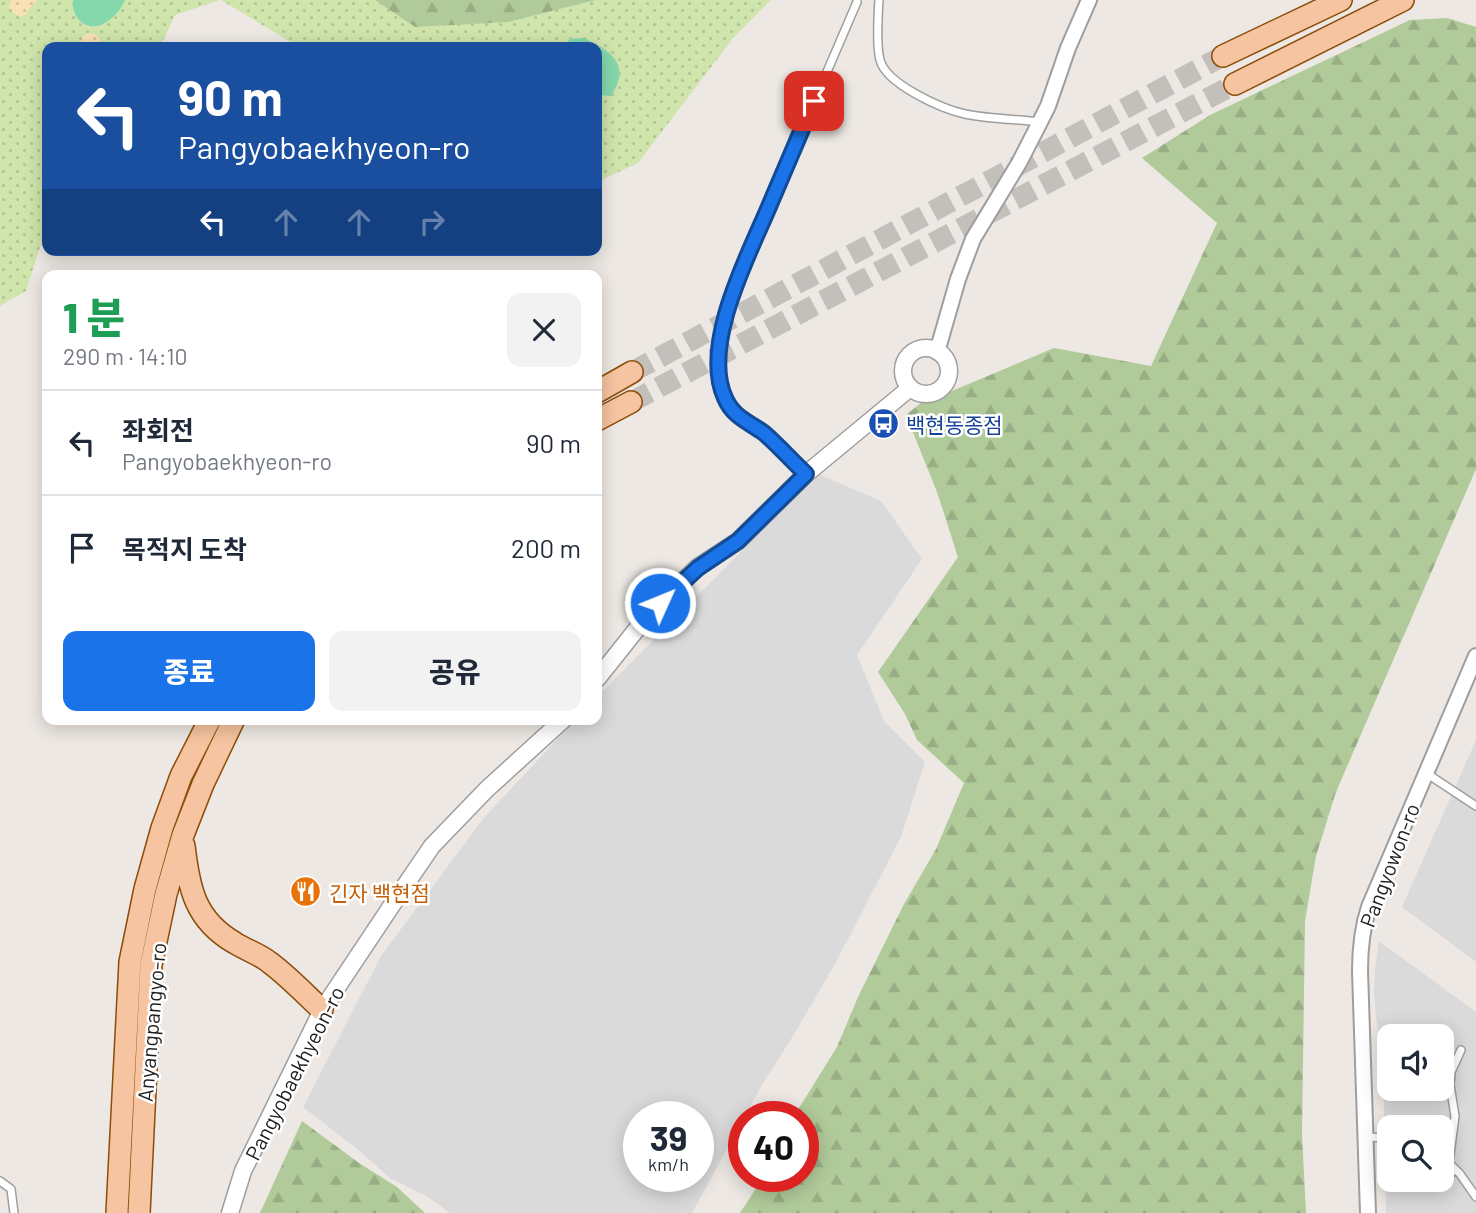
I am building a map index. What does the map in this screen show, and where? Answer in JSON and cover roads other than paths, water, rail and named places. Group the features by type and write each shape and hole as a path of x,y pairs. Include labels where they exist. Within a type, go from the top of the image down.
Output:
{"main road":[{"path":"1223,56 1341,0"},
{"path":"1235,84 1403,0"},
{"path":"602,389 632,372"},
{"path":"602,417 631,402"},
{"name":"Anyangpangyo-ro","path":"117,1213 130,962 145,889 162,828 181,776 207,725"},
{"name":"Anyangpangyo-ro","path":"139,1213 151,965 166,894 183,835 202,784 231,725"},
{"path":"183,835 187,873 195,902 212,926 233,942 266,960 321,1010"}],"street":[{"path":"937,352 958,279 973,239 1019,163 1040,122 1089,0"},
{"path":"925,349 937,352 947,363 949,371 944,385 931,394 916,392 906,382 903,369 908,357 925,349"},
{"path":"602,673 644,620 677,587 698,568 738,541 806,474 910,388"},
{"name":"Pangyowon-ro","path":"1368,1213 1360,971 1362,928 1476,656"},
{"name":"Pangyobaekhyeon-ro","path":"230,1213 243,1171 321,1010 432,846 488,789 557,725"}],"lane":[{"path":"879,0 880,60 885,71 894,79 951,110 986,117 1040,122"},
{"path":"806,474 763,432 732,410 720,383 720,346 737,281 857,2"},
{"path":"1426,773 1476,806"},
{"path":"1454,1123 1451,1072 1461,1050"},
{"path":"1365,1137 1377,1137"},
{"path":"1454,1169 1476,1196"},
{"path":"0,1181 11,1189 14,1213"}],"tunnel":[{"path":"632,372 1223,56"},
{"path":"631,402 1235,84"}],"place":[{"name":"백현동종점","path":"883,424"},
{"name":"긴자 백현점","path":"306,892"}]}
